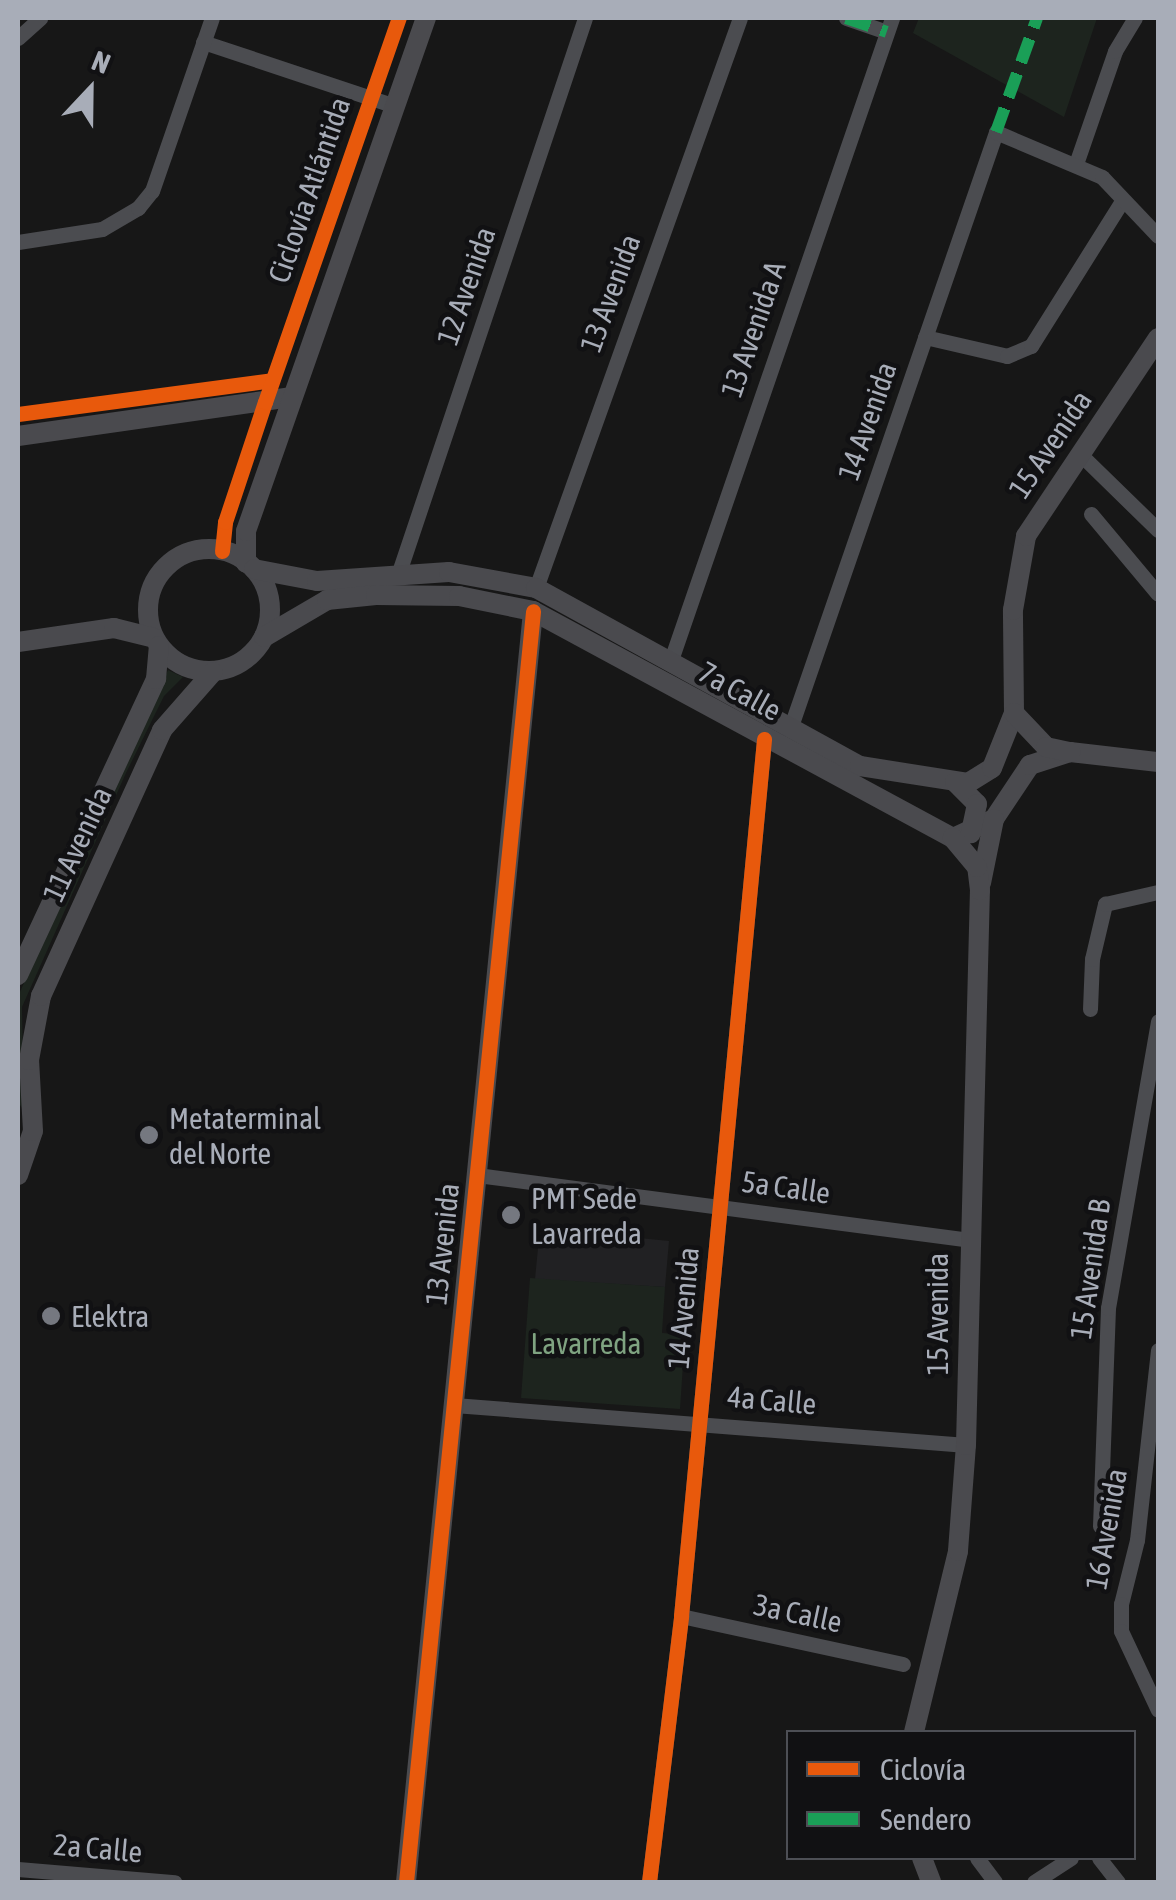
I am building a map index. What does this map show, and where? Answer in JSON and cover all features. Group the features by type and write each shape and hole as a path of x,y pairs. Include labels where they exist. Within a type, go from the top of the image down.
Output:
{"main road":[{"path":"226,552 246,530 426,18"},
{"name":"15 Avenida","path":"1014,713 1016,569 1043,503 1158,338"},
{"path":"18,436 292,397"},
{"path":"114,628 157,642 174,660 213,672 247,658 264,637 270,601 250,566 246,530"},
{"path":"157,642 148,607 156,578 178,558 226,552 250,566"},
{"name":"7a Calle","path":"250,566 317,580 399,572 471,574 536,588 860,766 955,782"},
{"name":"7a Calle","path":"264,637 327,600 376,595 434,594 533,611 764,738 962,835"},
{"path":"18,642 114,628 148,607"},
{"name":"13 Avenida","path":"406,1882 533,611"},
{"name":"11 Avenida","path":"18,974 156,679 157,642"},
{"name":"11 Avenida","path":"18,1175 34,1131 34,1013 162,730 213,672"},
{"path":"955,782 968,782 992,768 1014,713 1046,748 1158,762"},
{"path":"962,835 994,818 1030,765 1070,752"},
{"path":"955,782 977,804 962,835"},
{"name":"15 Avenida","path":"914,1730 958,1551 966,1445 968,1240 980,890 994,818"},
{"name":"15 Avenida","path":"962,835 976,867 980,890"}],"street":[{"path":"18,38 40,18"},
{"path":"18,242 102,230 130,216 152,191 212,18"},
{"name":"12 Avenida","path":"399,572 585,18"},
{"name":"13 Avenida","path":"536,588 740,18"},
{"path":"846,18 890,25"},
{"path":"1135,18 1116,51 1077,161 1102,177 1158,236"},
{"name":"13 Avenida A","path":"670,660 890,25"},
{"path":"203,42 394,106"},
{"name":"14 Avenida","path":"790,729 996,132 1077,161"},
{"path":"924,338 1007,356 1032,346 1122,201"},
{"path":"1080,454 1158,530"},
{"path":"1091,514 1158,594"},
{"name":"14 Avenida","path":"648,1882 681,1616 764,738"},
{"path":"1090,1009 1092,960 1106,904 1158,892"},
{"name":"15 Avenida B","path":"1100,1526 1108,1308 1158,1021"},
{"name":"5a Calle","path":"477,1174 968,1240"},
{"name":"16 Avenida","path":"1158,1350 1137,1540 1120,1604 1121,1630 1158,1710"},
{"name":"4a Calle","path":"454,1405 966,1445"},
{"name":"3a Calle","path":"681,1616 903,1664"},
{"path":"978,1860 995,1882"},
{"path":"1034,1882 1067,1860"},
{"path":"1101,1860 1118,1882"},
{"name":"2a Calle","path":"18,1869 174,1882"}],"shaded area":[{"path":"540,1228 669,1241 665,1287 535,1279"}],"green space":[{"path":"919,18 1097,18 1064,117 913,33"},
{"path":"168,670 183,677 164,696 126,773 22,1007 24,1111 18,1102 18,996"},
{"name":"Lavarreda","path":"530,1278 665,1287 662,1333 685,1335 680,1409 521,1398"}],"marked path":[{"path":"846,18 887,32"},
{"path":"996,132 1037,18"}],"cycle path":[{"name":"Ciclovía Atlántida","path":"222,551 225,522 399,18"},
{"path":"18,414 272,380"},
{"path":"406,1882 533,611"},
{"path":"649,1882 681,1616 764,739"}],"place":[{"name":"Metaterminal del Norte","path":"149,1135"},
{"name":"PMT Sede Lavarreda","path":"511,1215"},
{"name":"Elektra","path":"51,1316"}]}
